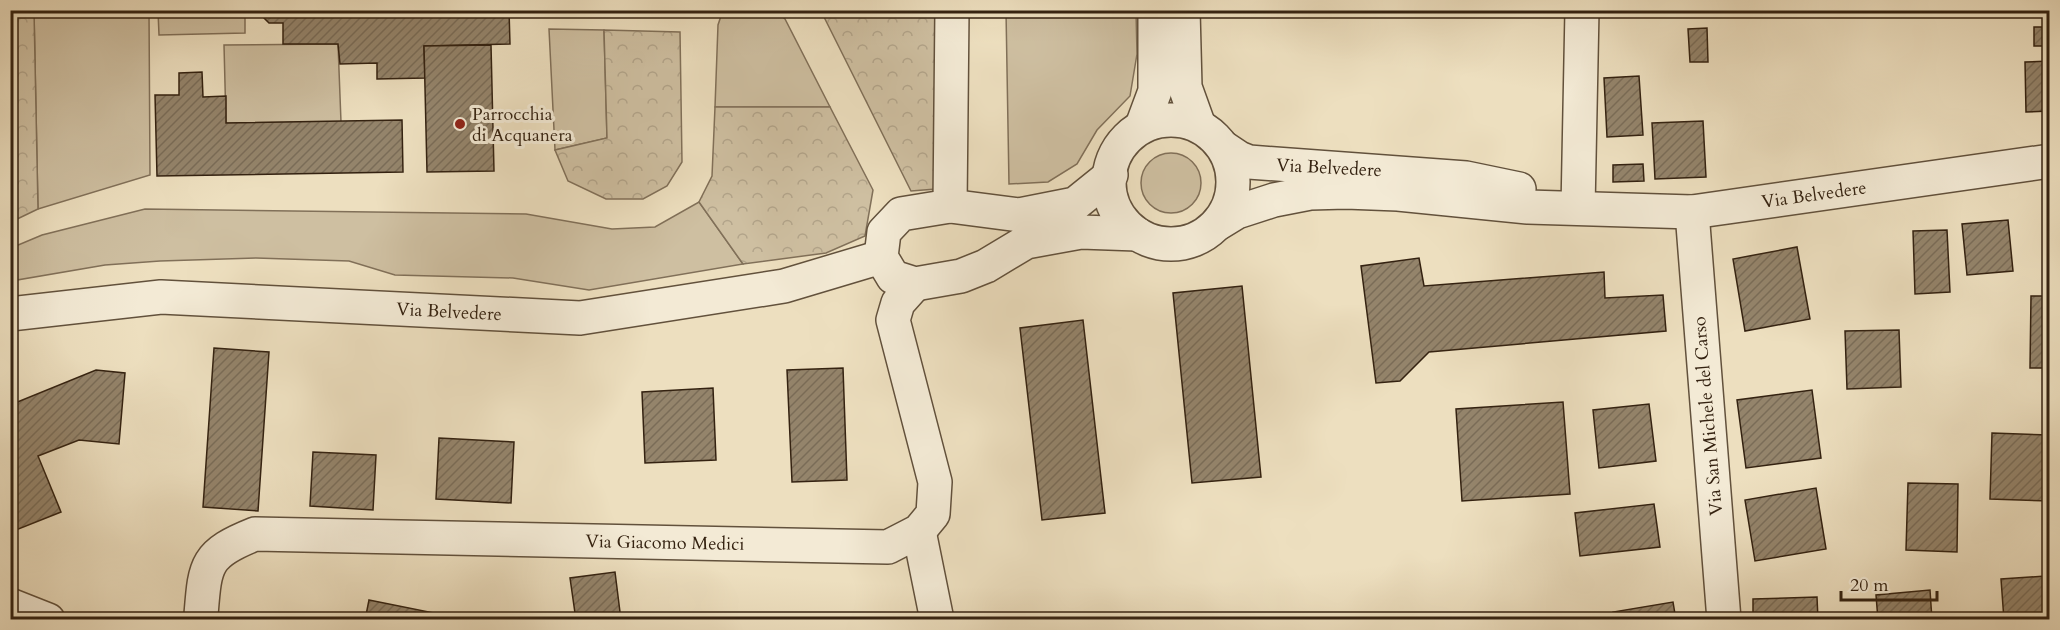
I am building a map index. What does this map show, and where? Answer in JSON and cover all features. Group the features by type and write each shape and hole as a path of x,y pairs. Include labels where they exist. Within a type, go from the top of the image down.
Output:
{"street":[{"path":"952,10 964,208"},
{"path":"1142,126 1155,91 1155,10"},
{"path":"1183,10 1185,87 1199,126"},
{"path":"1578,208 1582,10"},
{"path":"1163,119 1185,120 1199,126 1208,131 1224,148 1233,173 1232,197 1219,223 1201,237 1176,244 1150,241 1130,229 1117,213 1109,190 1112,161 1124,140 1142,126 1163,119"},
{"name":"Via Belvedere","path":"1224,148 1249,162 1466,178 1521,189 1578,208"},
{"name":"Via Belvedere","path":"1219,223 1237,212 1274,200 1310,193 1398,194 1474,203 1692,212 2049,161"},
{"path":"1111,176 1075,204 1019,215 964,208 901,214 884,232 881,257 892,277 915,284 961,276 986,266 1026,242 1082,232 1137,234"},
{"path":"964,208 993,226 996,244 986,266"},
{"name":"Via San Michele del Carso","path":"1692,212 1724,620"},
{"name":"Via Belvedere","path":"10,314 161,297 580,318 784,286 881,257"},
{"path":"915,284 898,303 893,320 935,482 933,514 919,531 937,620"},
{"name":"Via Giacomo Medici","path":"203,620 201,615 204,579 213,557 232,543 255,534 888,548 919,531"},
{"path":"10,605 48,620"}],"green space":[{"path":"11,10 34,11 38,209 11,222"},
{"path":"723,10 776,11 785,19 830,107 715,107 718,25"},
{"path":"34,11 149,11 150,175 38,209"},
{"path":"158,11 245,11 245,33 159,35"},
{"path":"821,11 937,11 936,189 911,191"},
{"path":"1006,11 1136,11 1137,54 1130,96 1097,130 1077,164 1048,182 1009,184"},
{"path":"549,29 604,30 607,138 555,150"},
{"path":"604,30 680,32 682,162 667,186 643,199 606,199 568,181 555,150 607,138"},
{"path":"338,44 341,122 226,123 224,45"},
{"path":"715,107 830,107 873,190 865,236 826,253 743,264 699,202 712,176"},
{"path":"1165,153 1177,153 1193,161 1199,171 1201,183 1199,195 1193,205 1177,213 1165,213 1149,205 1141,189 1141,177 1149,161"},
{"path":"699,202 743,264 589,290 513,278 395,275 349,261 256,258 105,265 11,281 11,248 42,235 145,209 526,214 612,229 655,227"}],"building":[{"path":"256,10 509,10 510,44 424,46 425,78 377,79 377,63 340,64 338,44 283,44 283,23 269,23"},
{"path":"2034,27 2050,27 2050,46 2034,46"},
{"path":"1707,28 1708,62 1690,62 1688,29"},
{"name":"Parrocchia di Acquanera","path":"491,45 494,171 427,172 424,46"},
{"path":"2050,61 2050,111 2026,112 2025,62"},
{"path":"202,72 203,97 226,96 226,123 402,120 403,172 157,176 155,95 179,95 179,73"},
{"path":"1639,76 1643,135 1607,137 1604,78"},
{"path":"1703,121 1706,177 1655,179 1652,123"},
{"path":"1643,164 1644,181 1613,182 1613,165"},
{"path":"2008,220 2013,271 1967,275 1962,224"},
{"path":"1947,230 1950,292 1915,294 1913,231"},
{"path":"1797,247 1810,319 1745,331 1733,259"},
{"path":"1419,258 1424,286 1604,272 1605,298 1663,295 1666,331 1429,352 1400,381 1376,383 1361,266"},
{"path":"1242,286 1261,477 1192,483 1173,293"},
{"path":"2031,296 2050,296 2050,368 2030,368"},
{"path":"1083,320 1105,513 1042,520 1020,328"},
{"path":"1899,330 1901,387 1847,389 1845,331"},
{"path":"214,348 269,352 258,511 203,507"},
{"path":"843,368 847,480 792,482 787,370"},
{"path":"96,370 125,373 119,444 79,440 38,456 61,512 11,532 10,405"},
{"path":"713,388 716,460 645,463 642,392"},
{"path":"1812,390 1821,458 1746,468 1737,400"},
{"path":"1563,402 1570,494 1462,501 1456,409"},
{"path":"1649,404 1656,461 1599,468 1593,410"},
{"path":"1992,433 2050,435 2050,501 1990,499"},
{"path":"439,438 514,442 511,503 436,499"},
{"path":"313,452 376,455 373,510 310,506"},
{"path":"1908,483 1958,484 1957,552 1906,550"},
{"path":"1816,488 1826,549 1755,561 1745,500"},
{"path":"1654,504 1660,547 1580,556 1575,513"},
{"path":"615,572 621,620 576,620 570,578"},
{"path":"2045,576 2048,620 2004,620 2001,579"},
{"path":"1930,590 1932,620 1878,620 1876,595"},
{"path":"1817,597 1818,620 1753,620 1753,599"},
{"path":"369,600 439,614 438,620 365,620"},
{"path":"1673,602 1676,620 1614,620 1613,612"},
{"path":"1870,615 1871,620 1825,620 1825,618"}],"place":[{"name":"Parrocchia di Acquanera","path":"460,124"}]}
